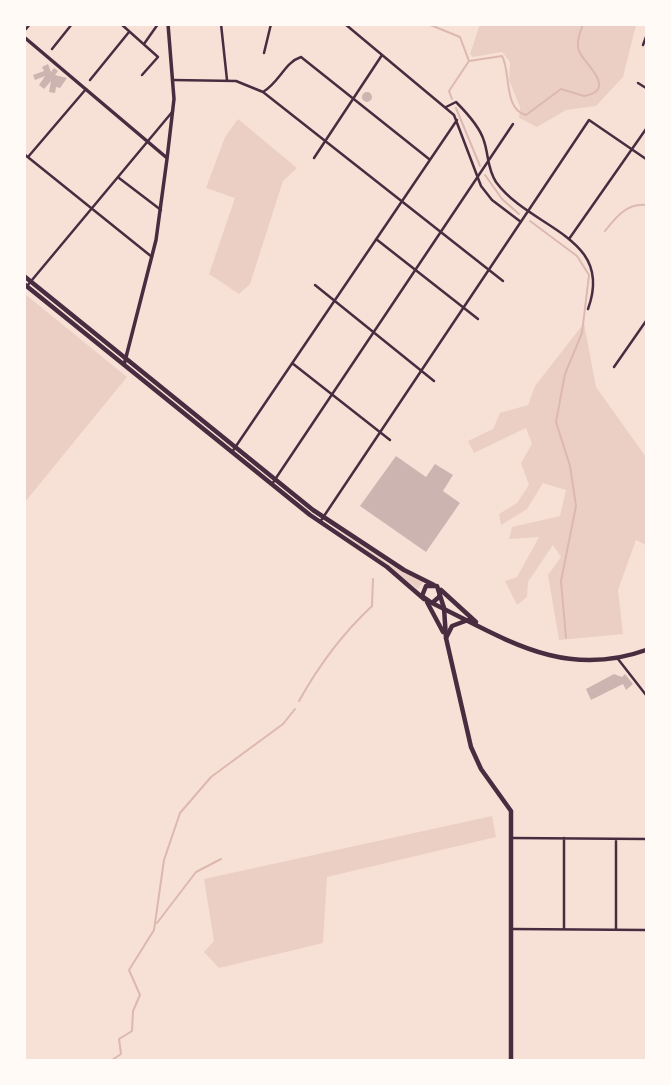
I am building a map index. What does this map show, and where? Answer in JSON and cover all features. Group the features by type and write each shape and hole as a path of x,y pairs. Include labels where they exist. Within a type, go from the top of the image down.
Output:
{"main road":[{"path":"24,276 125,361"},
{"path":"26,285 125,361 273,482 428,601 509,642 546,656 587,660 617,658 646,650"},
{"path":"321,519 438,588 482,627"},
{"path":"438,588 424,588 446,638"},
{"path":"428,601 439,597 438,588"},
{"path":"438,588 444,608 446,638 471,747 481,769 509,806 512,838 512,1060"},
{"path":"446,638 452,626 468,620"}],"street":[{"path":"26,29 30,24"},
{"path":"52,49 72,24"},
{"path":"121,24 158,57 142,75"},
{"path":"144,44 158,24"},
{"path":"125,361 152,257 161,210 173,110 167,24"},
{"path":"221,24 227,80"},
{"path":"264,53 271,24"},
{"path":"345,24 446,107 457,120 477,178 492,201 521,222"},
{"path":"90,80 129,32"},
{"path":"24,37 167,159"},
{"path":"643,45 646,37"},
{"path":"314,158 382,55"},
{"path":"263,92 276,83 295,59 305,58 430,160"},
{"path":"173,80 227,80 245,83 263,92 503,281"},
{"path":"638,83 646,88"},
{"path":"86,89 26,156 152,257"},
{"path":"446,107 456,102 475,125 484,140 487,163 502,189 528,212 582,250 594,271 595,288 588,309"},
{"path":"26,285 173,110"},
{"path":"234,449 457,120"},
{"path":"321,519 589,120 646,159"},
{"path":"273,482 513,124"},
{"path":"569,239 646,129"},
{"path":"117,178 161,210"},
{"path":"376,239 478,319"},
{"path":"314,285 434,381"},
{"path":"614,367 646,321"},
{"path":"292,363 390,440"},
{"path":"617,658 646,695"},
{"path":"512,838 646,839"},
{"path":"564,838 564,929"},
{"path":"616,839 616,930"},
{"path":"512,929 646,930"}],"shaded area":[{"path":"480,24 636,25 623,77 596,106 566,110 537,127 519,118 520,107 509,80 510,62 502,52 473,57 470,54"},
{"path":"238,119 297,168 283,181 250,284 239,294 209,274 235,198 206,188 225,137"},
{"path":"25,294 127,377 25,502"},
{"path":"584,323 596,387 646,457 646,545 636,540 618,590 623,634 559,640 548,575 561,557 553,545 528,582 527,597 517,605 505,581 517,577 539,537 509,539 512,527 560,516 566,490 543,483 527,509 501,525 499,514 517,503 529,485 521,463 532,444 526,428 474,453 468,441 493,429 500,413 528,405 535,386"},
{"path":"326,521 392,566 423,582 418,589"},
{"path":"492,816 496,837 327,877 323,943 219,968 204,952 214,941 204,879"}],"building":[{"path":"48,64 51,72 54,68 58,71 55,75 67,78 60,88 56,87 55,93 49,92 51,81 44,89 39,85 45,76 35,80 33,75 44,71 42,67"},
{"path":"367,92 372,97 367,102 362,97"},
{"path":"396,456 426,477 435,464 453,475 443,491 460,503 426,552 360,506"},
{"path":"614,674 622,677 625,674 633,684 626,690 623,684 591,700 586,689"}],"waterway":[{"path":"428,24 460,37 469,61 502,56 511,98 519,111 526,115 561,89 584,96 594,93 598,88 597,76 583,58 578,46 583,24"},
{"path":"452,99 449,91 469,61"},
{"path":"456,108 480,166"},
{"path":"485,175 502,199 519,214"},
{"path":"605,231 628,209 646,205"},
{"path":"530,221 577,256 589,275 582,333 565,374 556,422 570,466 576,506 561,581 566,638"},
{"path":"299,701 332,650 372,606 373,579"},
{"path":"112,1060 121,1054 119,1039 132,1031 133,1011 140,995 129,970 154,930 164,860 180,813 211,777 283,724 295,709"},
{"path":"157,923 196,872 221,859"}]}
